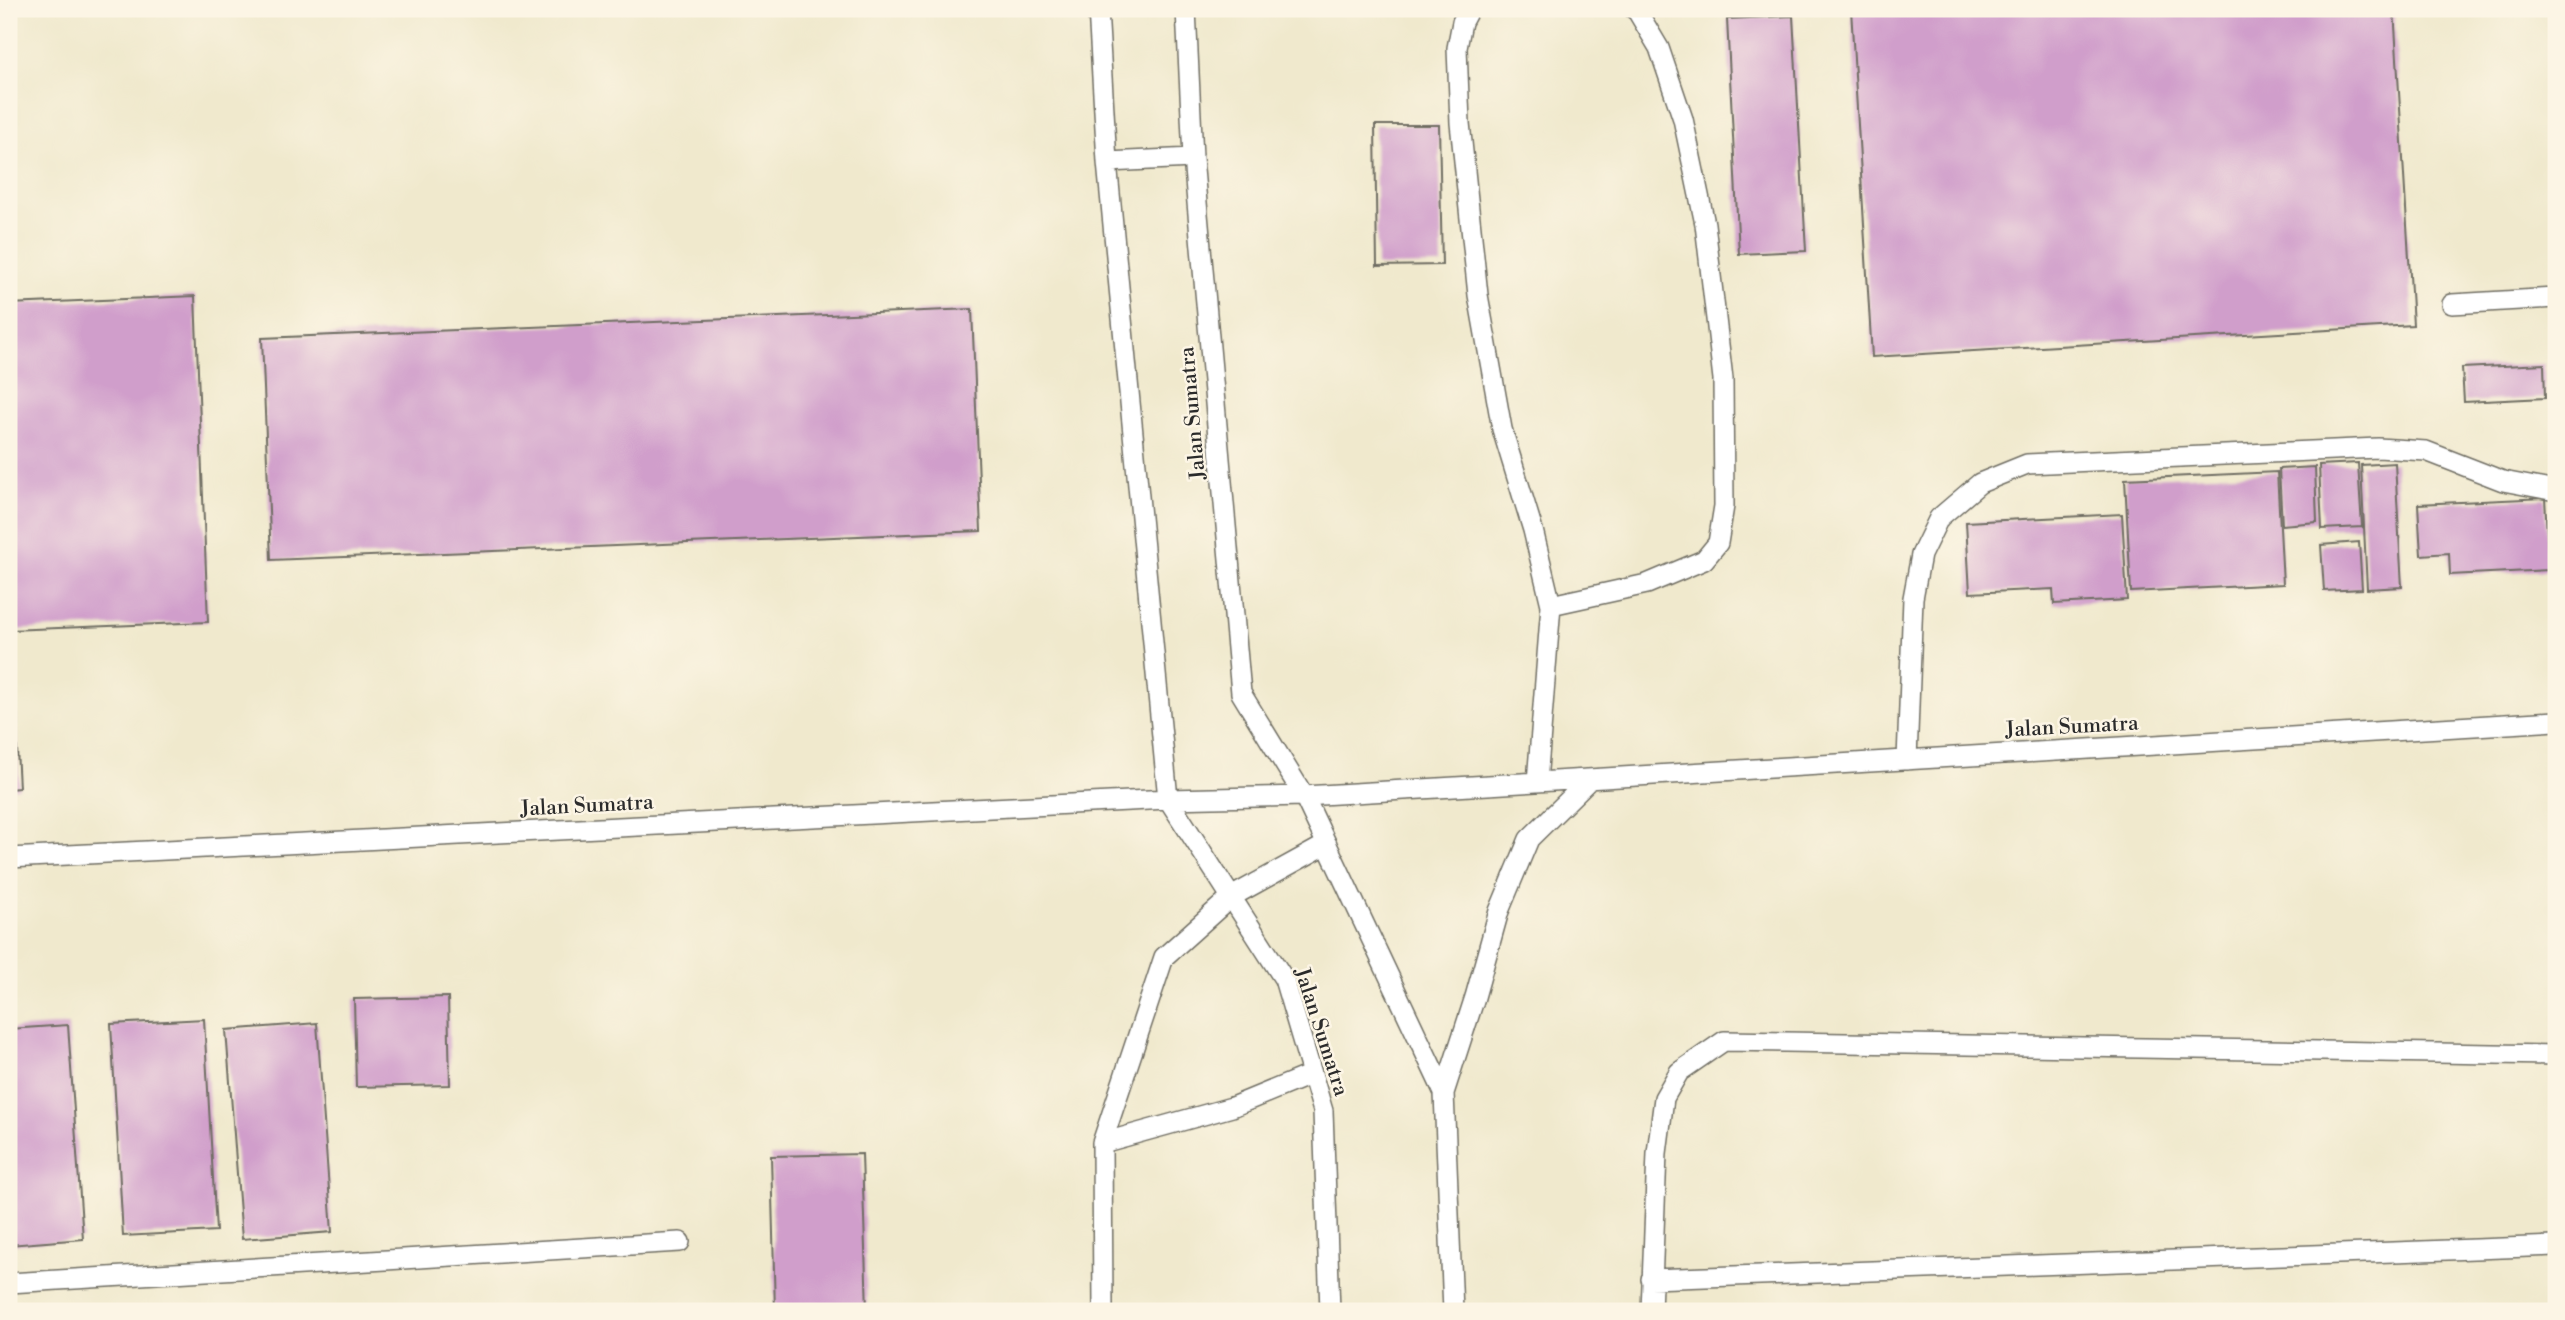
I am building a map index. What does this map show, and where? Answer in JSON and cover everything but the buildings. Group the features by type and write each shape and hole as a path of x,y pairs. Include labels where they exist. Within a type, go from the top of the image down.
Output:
{"lane":[{"name":"Jalan Sumatra","path":"1098,9 1107,162 1168,799 1284,979 1323,1111 1330,1311"},
{"name":"Jalan Sumatra","path":"1186,9 1194,159 1241,693 1304,796 1444,1093"},
{"path":"1469,9 1462,22 1457,48 1460,123 1478,295 1502,429 1534,530 1551,605 1537,782"},
{"path":"1551,605 1647,584 1704,560 1718,543 1724,506 1723,379 1705,224 1684,119 1659,48 1634,9"},
{"path":"1107,162 1194,159"},
{"path":"2452,304 2556,298"},
{"path":"1907,760 1913,598 1921,555 1938,518 1980,483 2027,464 2378,448 2426,451 2503,481 2556,491"},
{"name":"Jalan Sumatra","path":"9,858 1168,799 1304,796 2556,721"},
{"name":"Jalan Sumatra","path":"1452,1311 1444,1093 1499,911 1529,839 1590,779"},
{"path":"1103,1311 1101,1143 1164,957 1231,897 1327,844"},
{"path":"1651,1311 1657,1153 1664,1098 1679,1072 1724,1041 2556,1055"},
{"path":"1101,1143 1232,1107 1312,1074"},
{"path":"9,1283 680,1242"},
{"path":"1651,1279 2556,1247"}]}
